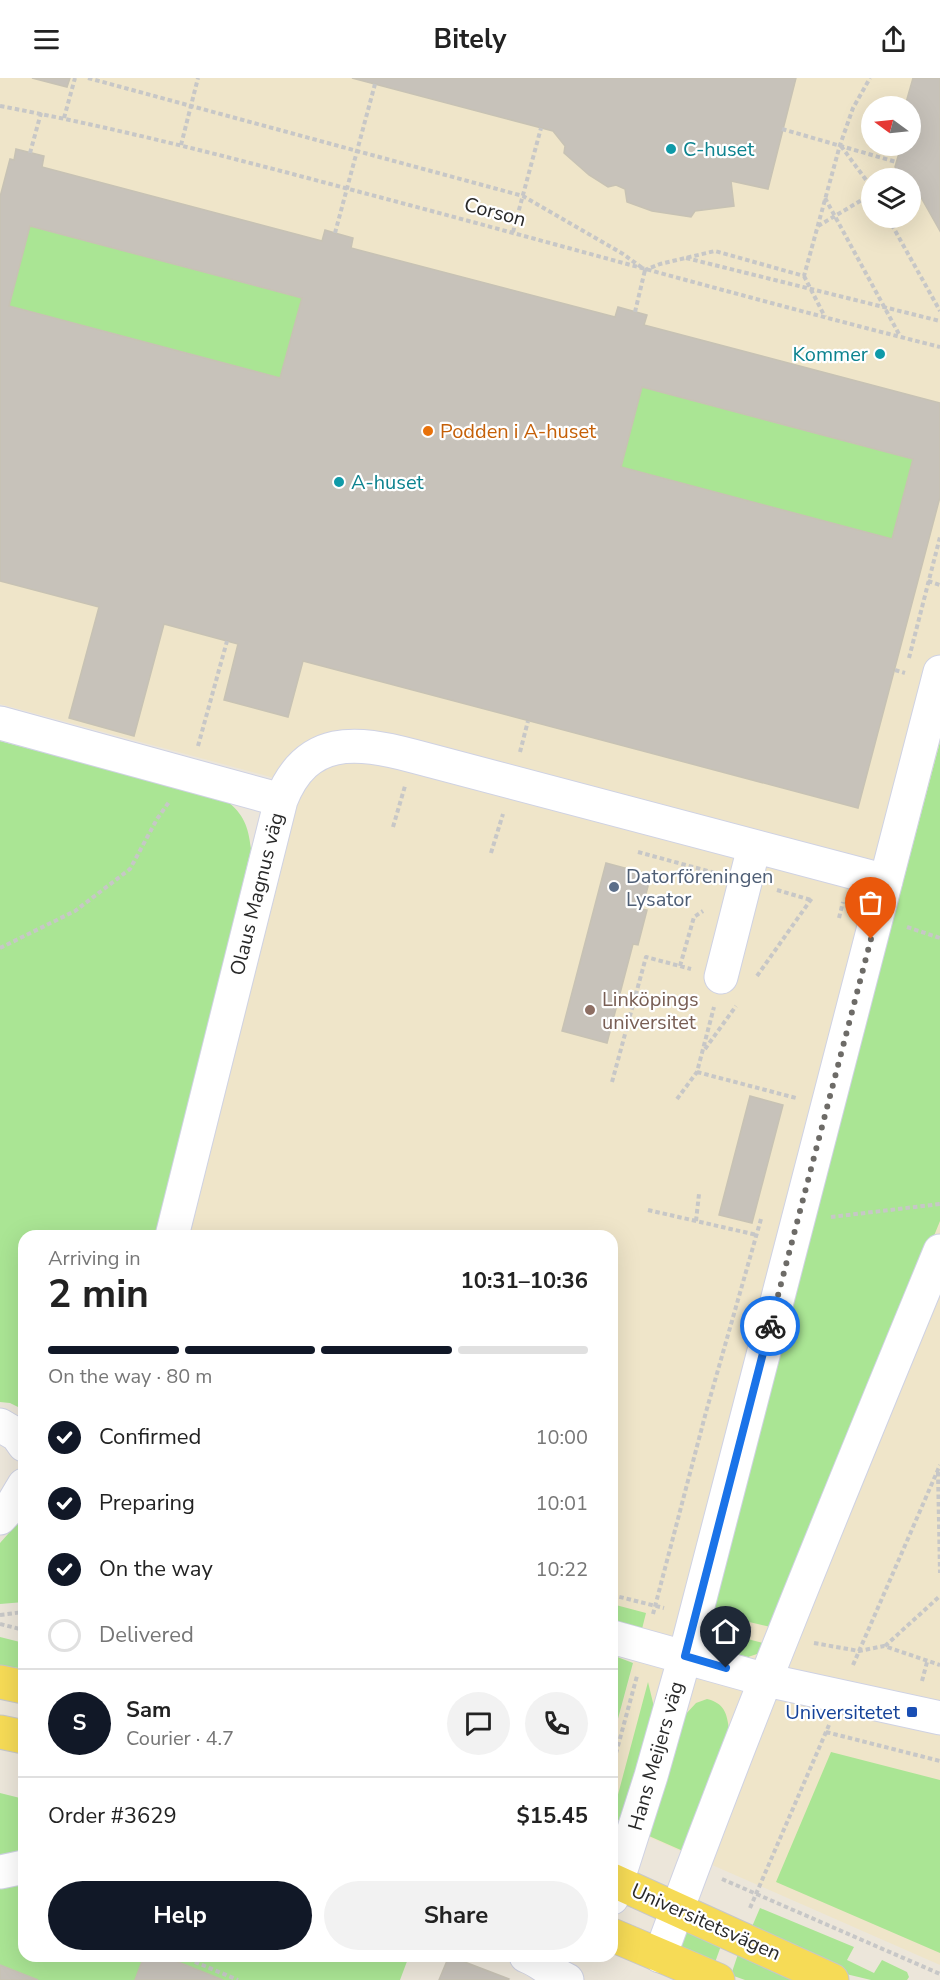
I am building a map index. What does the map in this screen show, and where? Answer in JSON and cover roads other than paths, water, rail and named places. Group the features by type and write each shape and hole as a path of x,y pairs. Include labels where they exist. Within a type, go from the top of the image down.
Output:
{"main road":[{"path":"0,1682 18,1686"},
{"path":"0,1732 18,1736"},
{"name":"Universitetsvägen","path":"618,1888 677,1910 832,1980"},
{"path":"618,1938 718,1980"}],"street":[{"name":"Hans Meijers väg","path":"618,1875 651,1776 685,1656 940,672"},
{"name":"Olaus Magnus väg","path":"0,723 281,800 174,1230"},
{"path":"281,800 287,784 306,762 326,750 342,746 364,745 886,881"},
{"path":"736,989 754,847"},
{"path":"660,1956 766,1680 940,1251"},
{"path":"0,1425 18,1436"},
{"path":"0,1518 18,1495"},
{"path":"618,1639 766,1680 940,1718"},
{"path":"0,1872 18,1868"},
{"path":"539,1962 567,1980"}],"place":[{"name":"C-huset","path":"671,149"},
{"name":"Kommer","path":"880,354"},
{"name":"Podden i A-huset","path":"428,431"},
{"name":"A-huset","path":"339,482"},
{"name":"Datorföreningen Lysator","path":"614,887"},
{"name":"Linköpings universitet","path":"590,1010"},
{"name":"Universitetet","path":"912,1712"}]}
